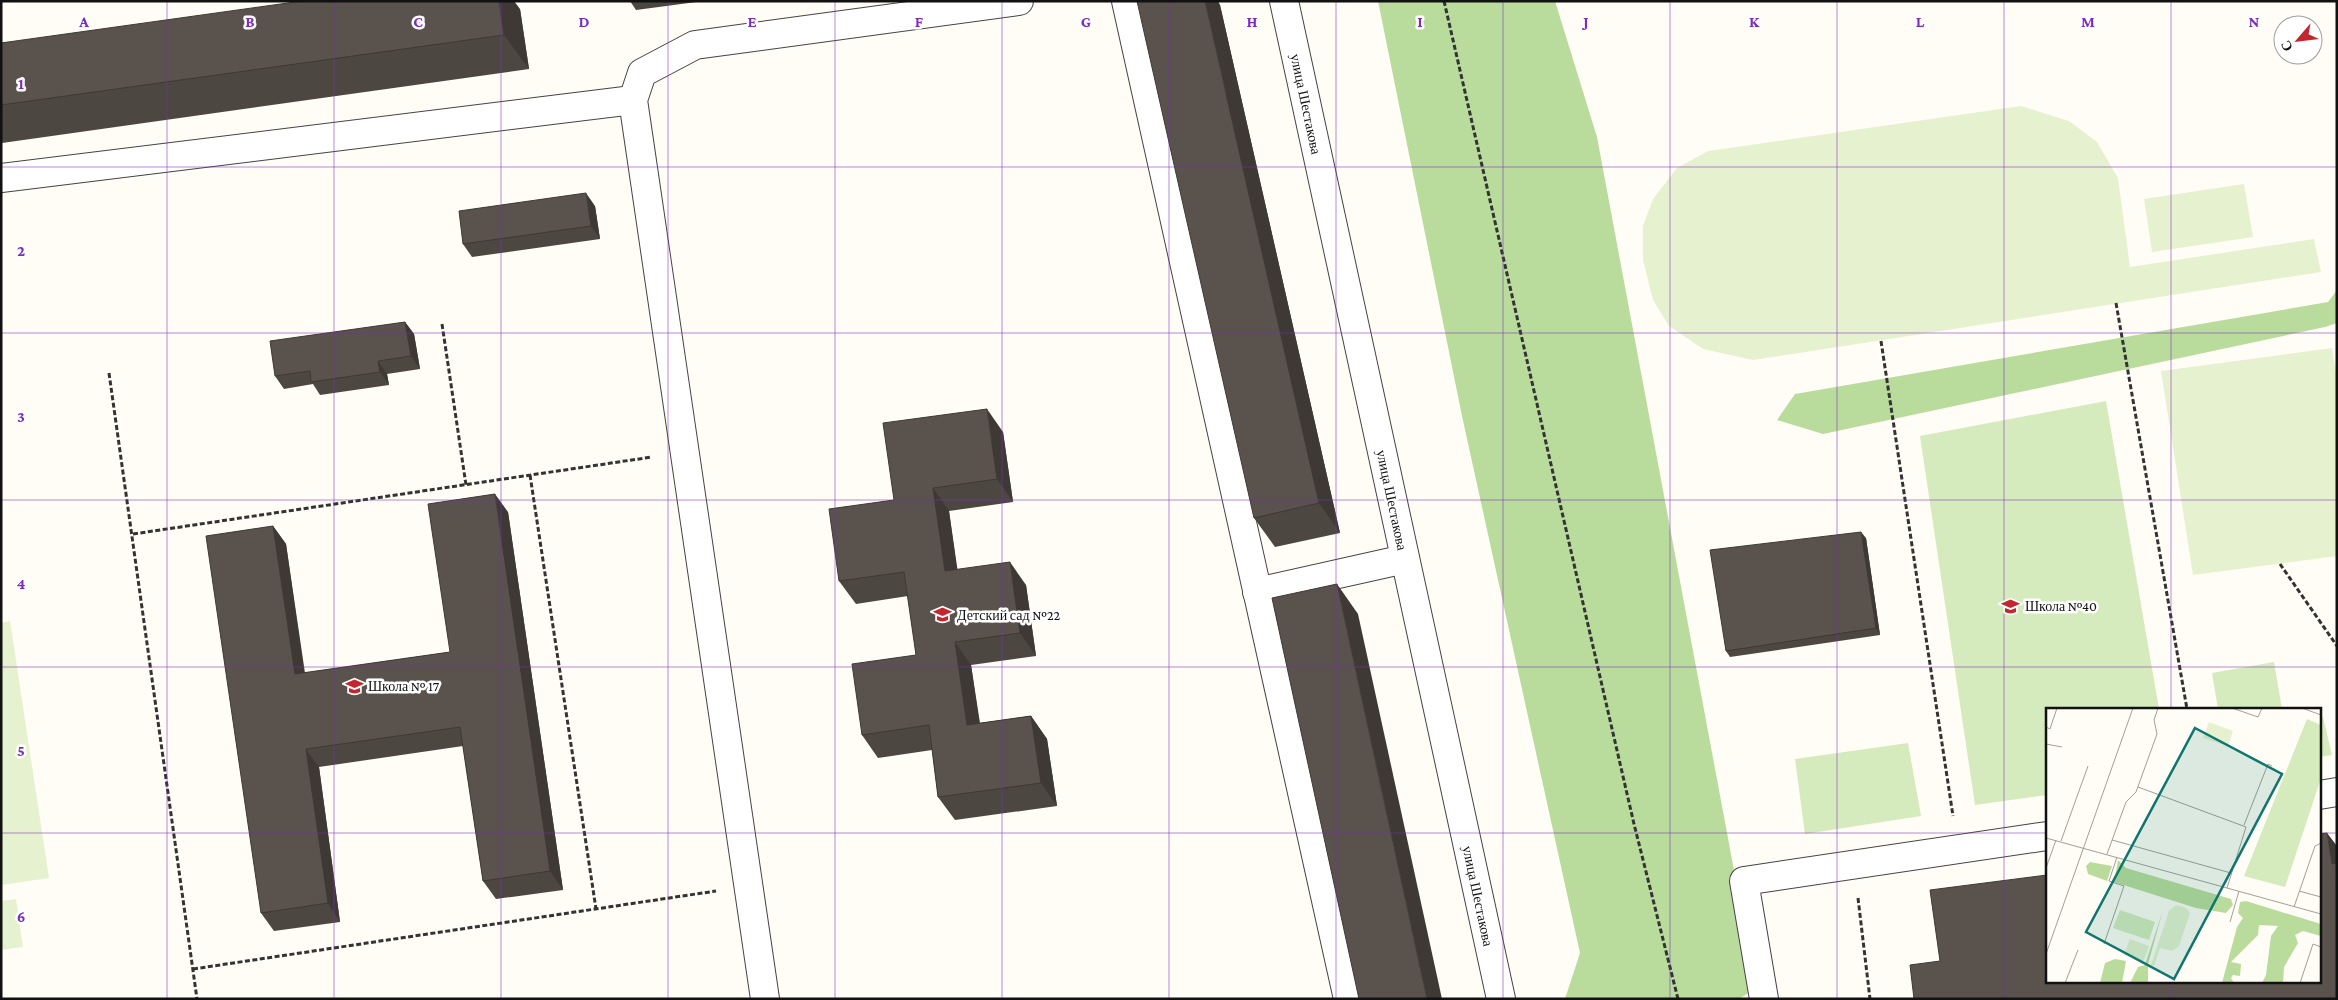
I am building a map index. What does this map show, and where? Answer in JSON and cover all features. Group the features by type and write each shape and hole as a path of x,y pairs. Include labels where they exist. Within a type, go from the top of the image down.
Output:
{"street":[{"path":"765,999 633,100 642,73 695,45 1019,1"},
{"path":"1126,1 1348,999"},
{"name":"улица Шестакова","path":"1284,1 1501,999"},
{"path":"1,178 633,100"},
{"path":"1257,592 1405,559"},
{"path":"2320,795 2337,792"},
{"path":"1764,999 1744,880 2046,836"}],"path":[{"path":"1444,1 1634,824 1678,999"},
{"path":"2116,303 2187,708"},
{"path":"442,324 466,485"},
{"path":"1881,341 1958,849"},
{"path":"109,372 197,999"},
{"path":"133,534 684,452"},
{"path":"530,475 596,909"},
{"path":"2280,564 2337,646"},
{"path":"1854,864 1870,999"},
{"path":"193,969 748,886"}],"green space":[{"path":"1378,1 1555,1 1597,137 1756,988 1739,999 1565,999 1580,953 1462,416"},
{"path":"2021,106 2069,121 2097,142 2118,178 2130,267 2314,239 2321,272 1753,360 1703,349 1669,326 1653,300 1643,260 1643,226 1653,199 1677,168 1708,151"},
{"path":"2244,184 2253,237 2152,252 2144,199"},
{"path":"2337,290 2337,323 2325,327 1823,434 1777,420 1795,394 2328,302"},
{"path":"2332,348 2337,379 2337,556 2193,575 2161,371"},
{"path":"2106,401 2159,708 2046,708 2046,795 1975,805 1920,436"},
{"path":"10,621 49,878 1,885 1,623"},
{"path":"2274,662 2282,708 2218,708 2212,673"},
{"path":"2323,717 2332,755 2320,757 2320,718"},
{"path":"1908,743 1921,816 1805,834 1795,759"},
{"path":"16,899 23,947 1,950 1,901"}],"building":[{"path":"302,1 499,1 504,35 1,105 1,43"},
{"path":"1137,1 1205,1 1319,503 1254,518"},
{"path":"586,193 591,226 463,244 459,211"},
{"path":"405,322 411,356 378,361 380,372 311,382 310,371 275,376 270,341"},
{"path":"987,409 997,479 933,488 945,571 1010,562 1020,633 955,642 967,725 1031,716 1041,783 938,797 929,725 862,735 852,664 916,655 904,572 839,581 829,509 894,500 883,423"},
{"path":"495,494 550,871 483,881 460,727 306,749 328,903 261,913 206,536 273,526 295,674 450,652 428,504"},
{"path":"1861,532 1876,628 1726,651 1710,550"},
{"path":"1337,584 1427,999 1359,999 1272,598"},
{"path":"2327,833 2332,864 2337,863 2337,999 1914,999 1910,965 1940,961 1930,890 2046,875 2046,982 2320,982 2320,834"}],"place":[{"name":"Школа №40","path":"2011,606"},
{"name":"Детский сад №22","path":"943,615"},
{"name":"Школа № 17","path":"354,686"}]}
